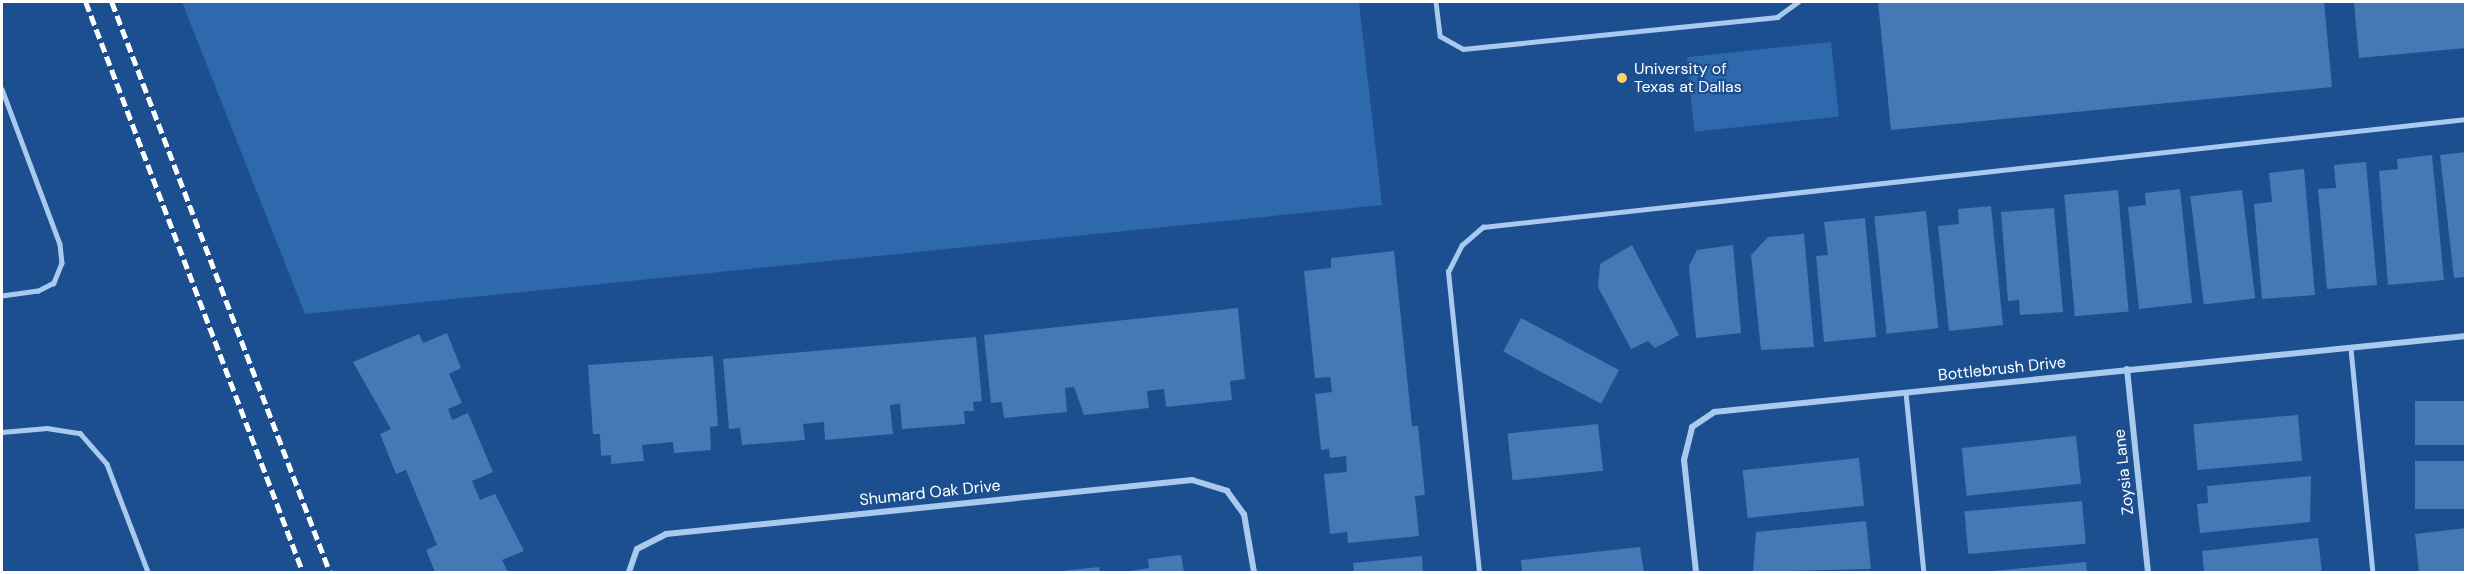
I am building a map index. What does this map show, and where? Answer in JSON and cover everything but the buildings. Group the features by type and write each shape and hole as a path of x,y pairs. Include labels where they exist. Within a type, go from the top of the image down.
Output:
{"street":[{"name":"Bottlebrush Drive","path":"1696,573 1684,460 1692,427 1714,412 2466,336"},
{"name":"Zoysia Lane","path":"2127,369 2148,573"},
{"name":"Shumard Oak Drive","path":"629,573 637,549 666,534 1192,480 1227,491 1245,514 1254,573"}],"lane":[{"path":"1436,2 1440,36 1463,49 1777,17 1798,2"},
{"path":"2,89 60,244 62,263 54,284 38,291 2,296"},
{"path":"1479,573 1448,272 1462,245 1483,227 2466,119"},
{"path":"2351,349 2373,573"},
{"path":"1906,393 1924,573"},
{"path":"2,432 47,428 80,433 107,464 148,573"}],"shaded area":[{"path":"182,2 1359,2 1382,205 305,314"},
{"path":"1831,42 1839,117 1695,132 1687,57"}],"railway":[{"path":"86,2 303,572"},
{"path":"112,2 330,572"}],"place":[{"name":"University of Texas at Dallas","path":"1622,78"}]}
